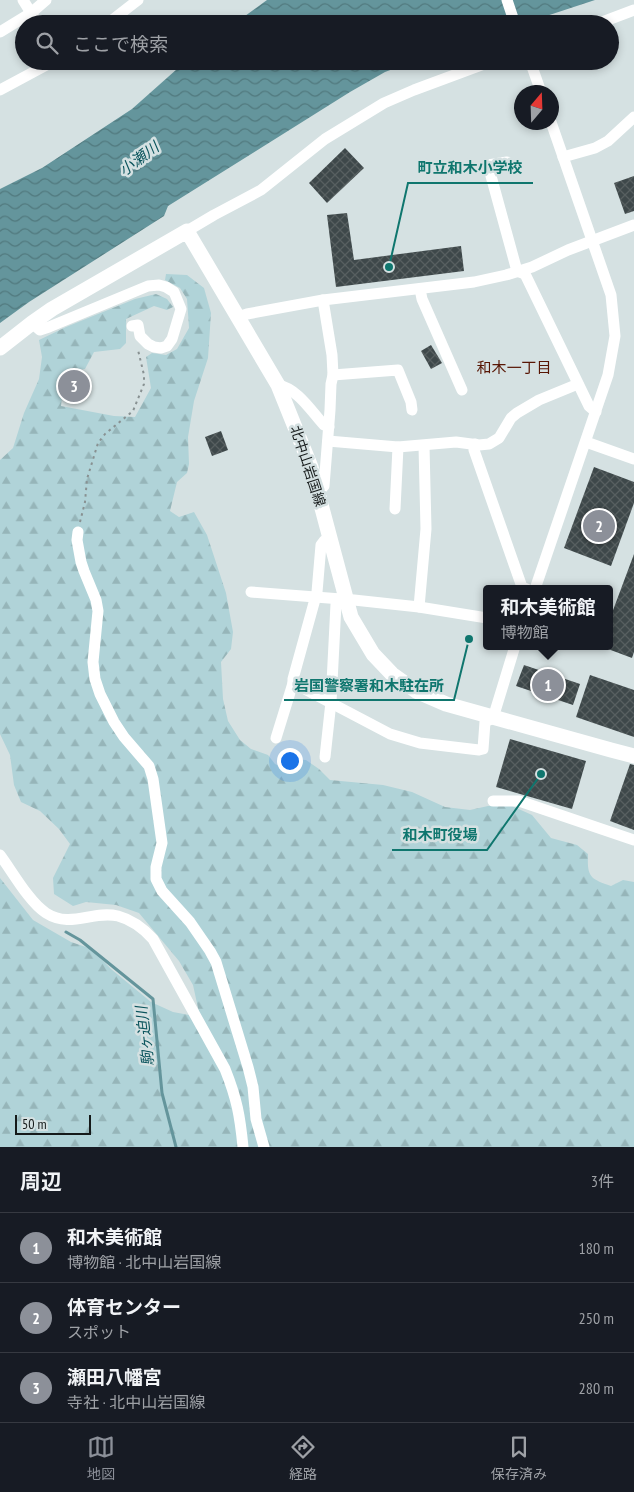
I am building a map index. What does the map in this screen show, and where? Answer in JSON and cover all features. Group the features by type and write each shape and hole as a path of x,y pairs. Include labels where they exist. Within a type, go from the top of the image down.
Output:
{"main road":[{"name":"北中山岩国線","path":"187,231 278,385 308,459 330,538 341,599 363,640 373,654 392,674 416,691 446,704 634,756"},
{"path":"0,348 52,309 187,231"}],"street":[{"path":"23,0 31,13"},
{"path":"28,15 46,0"},
{"path":"507,0 512,15"},
{"path":"117,15 132,2"},
{"path":"619,16 634,10"},
{"path":"0,32 15,23"},
{"path":"0,90 37,70"},
{"path":"187,231 214,214 260,190 325,139 384,103 468,70"},
{"path":"533,70 539,85"},
{"path":"563,157 596,148 608,141 634,117"},
{"path":"536,585 608,375 615,336 611,295 554,130"},
{"path":"507,162 488,166 517,271"},
{"path":"238,317 323,300 474,282 506,275 532,267 568,250 634,225"},
{"path":"517,271 525,274 589,406 596,412"},
{"path":"32,323 40,330 50,327 148,286 159,285 174,292 181,309 172,339 167,346 161,348 148,344 140,336 138,325 132,326"},
{"path":"420,289 422,299 462,390"},
{"path":"318,493 324,486 333,376 332,355 323,300"},
{"path":"333,376 398,370 411,402 412,410"},
{"path":"328,441 398,448 456,442 489,444 499,438 511,418 517,413 539,400 578,384"},
{"path":"278,385 287,387 297,395 324,425 329,427"},
{"path":"586,442 634,459"},
{"path":"475,444 474,450 521,585"},
{"path":"419,607 426,529 424,446"},
{"path":"395,509 398,448"},
{"path":"78,532 77,540 84,571 96,600 98,611 93,662 95,679 114,722 124,737 149,766 153,779 162,843 156,879 162,891 190,922 216,962 254,1088 256,1119 264,1147"},
{"path":"276,738 316,597 321,545 330,538"},
{"path":"251,592 419,607 483,617"},
{"path":"325,758 331,702 336,604 341,599"},
{"path":"293,683 390,734 420,743 479,750 483,749 485,722 492,718 514,650"},
{"path":"493,801 519,800 634,840"},
{"path":"0,854 44,912 56,918 67,920 116,916 131,921 143,928 153,939 225,1069 233,1088 240,1116 243,1147"}],"path":[{"path":"78,532 85,502 87,479 98,443 104,434 133,410 144,384 144,375"}],"green space":[{"path":"166,274 187,275 204,288 211,313 208,358 194,401 188,437 189,464 187,473 177,482 170,511 179,517 194,512 207,535 226,593 233,632 231,649 221,662 223,699 228,721 240,740 251,749 268,755 275,764 282,767 289,759 306,760 330,780 383,785 412,792 445,807 470,810 488,806 512,806 532,815 551,838 577,845 588,854 588,868 594,879 611,886 623,880 634,882 634,1147 0,1147 0,878 33,920 71,942 92,949 111,969 151,1002 173,1012 200,1017 193,985 179,961 139,913 116,905 86,902 73,906 54,894 53,878 70,844 59,829 40,811 21,802 14,785 10,755 0,734 0,460 13,448 24,413 39,379 42,357 39,340 135,299 156,294 167,299 173,307 167,310 154,306 126,319 126,343 120,349 94,352 85,369 65,372 61,406 114,416 135,417 151,388 146,357 152,353 166,355 177,349 189,328 187,299 180,288 165,280"}],"water":[{"path":"267,0 595,0 549,15 246,15"},
{"name":"小瀬川","path":"176,70 390,70 350,92 168,206 164,216 29,302 0,323 0,189 42,168 132,109"}],"building":[{"path":"345,148 364,168 327,203 309,183"},
{"path":"634,176 634,211 625,214 614,183"},
{"path":"347,213 354,260 461,246 464,271 336,287 327,215"},
{"path":"431,345 442,363 431,369 421,351"},
{"path":"221,431 228,450 212,456 205,437"},
{"path":"594,467 634,482 634,503 611,566 564,548"},
{"path":"634,554 634,652 632,658 611,650 613,650 613,610"},
{"path":"524,665 580,684 573,705 516,686"},
{"path":"590,675 634,690 634,737 576,717"},
{"path":"510,739 586,761 572,809 496,787"},
{"path":"630,764 634,765 634,830 610,821"}],"waterway":[{"name":"駒ヶ迫川","path":"66,932 80,940 153,999 162,1093 176,1147"}],"place":[{"name":"町立和木小学校","path":"389,267"},
{"name":"瀬田八幡宮","path":"74,386"},
{"name":"体育センター","path":"599,526"},
{"name":"岩国警察署和木駐在所","path":"469,639"},
{"name":"和木美術館","path":"548,685"},
{"name":"和木町役場","path":"541,774"}],"district":[{"name":"和木一丁目","path":"514,368"}]}
